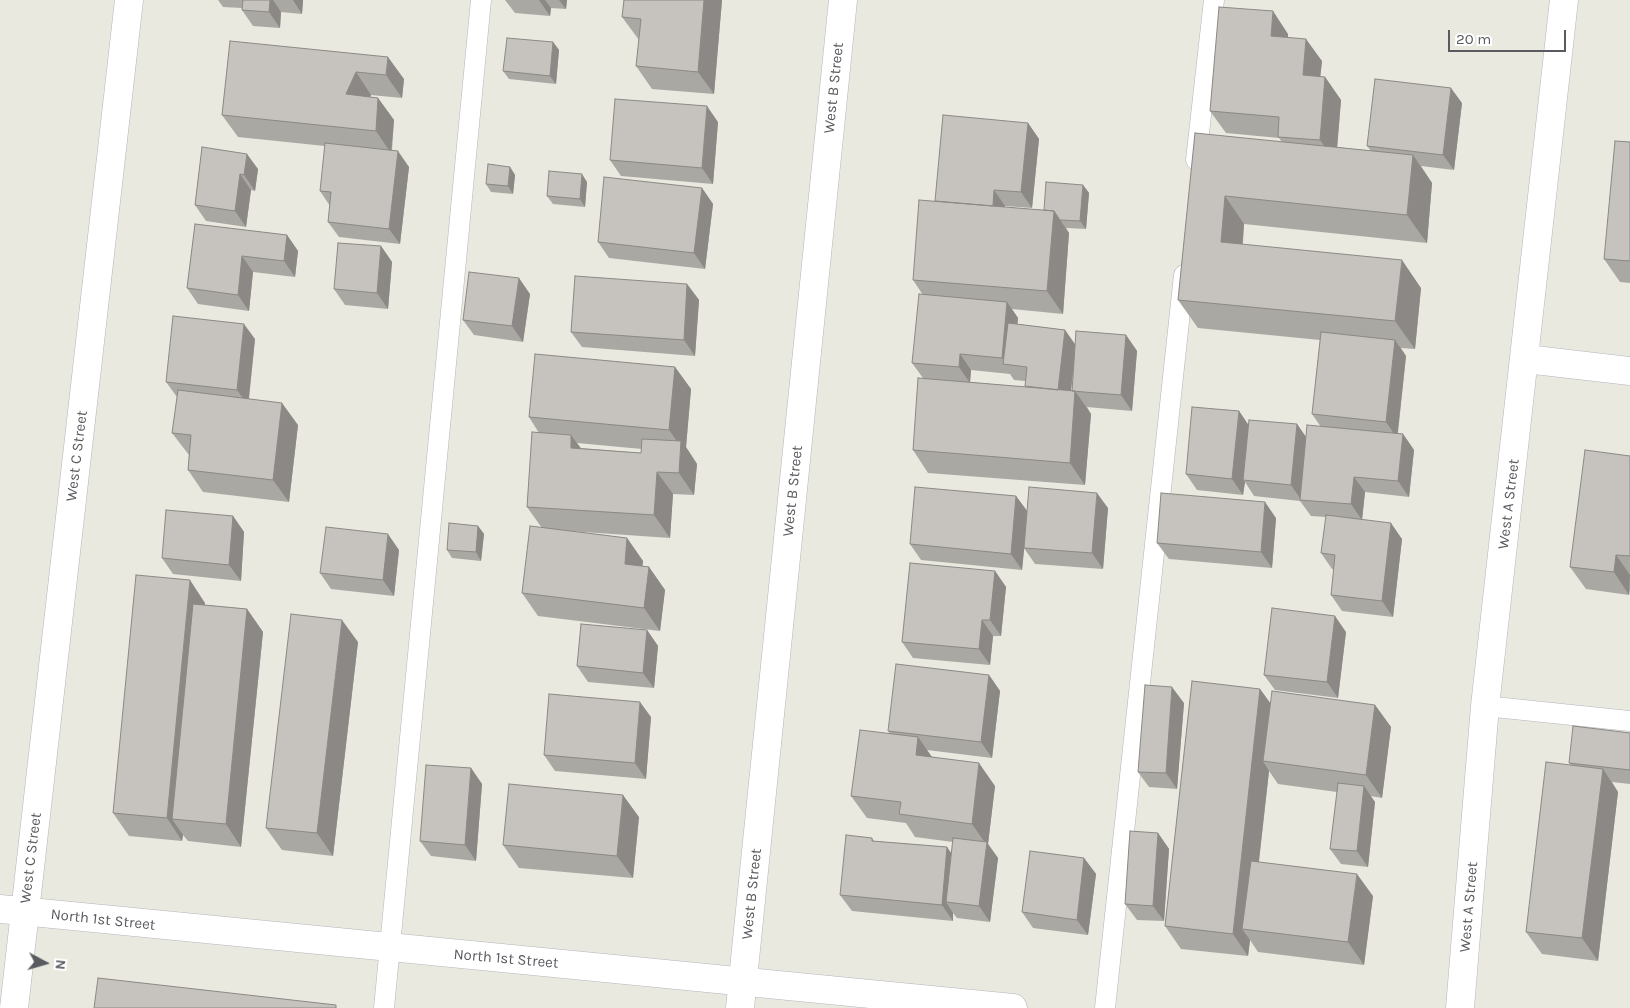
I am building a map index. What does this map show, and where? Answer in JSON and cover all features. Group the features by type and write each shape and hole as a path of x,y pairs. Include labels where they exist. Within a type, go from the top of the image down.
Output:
{"street":[{"name":"West C Street","path":"14,1008 12,910 128,0"},
{"name":"West B Street","path":"740,1008 843,0"},
{"name":"West A Street","path":"1460,1008 1486,706 1526,359 1564,0"},
{"path":"1526,359 1630,371"},
{"name":"North 1st Street","path":"12,910 1013,1008"}],"lane":[{"path":"384,1008 481,0"},
{"path":"1194,178 1214,0"},
{"path":"1105,1008 1186,257"},
{"path":"1486,706 1630,721"}],"building":[{"path":"243,0 270,0 269,12 242,10"},
{"path":"624,0 704,0 698,72 636,66 641,19 622,17"},
{"path":"1219,7 1273,11 1271,36 1306,39 1303,75 1325,77 1320,140 1278,137 1279,117 1210,111"},
{"path":"507,38 553,42 550,76 503,71"},
{"path":"230,41 388,57 386,75 356,72 346,94 378,98 376,131 222,115"},
{"path":"1375,79 1451,88 1443,155 1367,146"},
{"path":"615,99 707,106 702,168 610,160"},
{"path":"943,115 1028,123 1021,192 994,190 993,206 935,201"},
{"path":"1195,133 1413,155 1407,215 1225,196 1221,242 1402,260 1395,321 1178,300"},
{"path":"1615,141 1630,142 1630,261 1604,259"},
{"path":"325,143 398,151 389,229 328,222 331,192 320,191"},
{"path":"202,147 247,154 244,175 240,174 235,211 195,205"},
{"path":"488,164 510,167 508,186 486,184"},
{"path":"549,171 582,174 580,199 547,196"},
{"path":"604,177 702,188 694,253 598,242"},
{"path":"1046,182 1083,185 1080,221 1060,220 1054,211 1044,210"},
{"path":"919,200 1054,211 1047,291 913,280"},
{"path":"195,224 287,235 284,261 242,256 238,295 187,288"},
{"path":"338,243 381,246 377,293 334,289"},
{"path":"469,272 519,278 512,326 463,320"},
{"path":"575,276 687,284 684,340 571,332"},
{"path":"919,294 1007,302 1002,358 960,354 959,367 912,363"},
{"path":"173,316 244,324 237,390 166,382"},
{"path":"1008,323 1065,330 1058,390 1025,386 1027,367 1003,364"},
{"path":"1076,331 1126,335 1121,395 1072,391"},
{"path":"1321,332 1395,340 1386,422 1312,414"},
{"path":"535,354 675,367 669,430 529,417"},
{"path":"918,378 1075,391 1070,463 913,450"},
{"path":"178,390 282,403 273,480 188,470 191,435 172,433"},
{"path":"1192,407 1239,411 1232,479 1186,474"},
{"path":"1249,420 1297,424 1291,485 1243,480"},
{"path":"1307,425 1403,434 1398,481 1354,477 1351,504 1300,500"},
{"path":"532,432 571,435 571,448 641,453 642,439 681,441 679,473 657,472 654,515 527,507"},
{"path":"1585,450 1630,456 1630,556 1616,555 1614,572 1570,567"},
{"path":"915,487 1016,496 1011,554 910,544"},
{"path":"1029,487 1097,493 1092,553 1024,548"},
{"path":"1161,493 1265,502 1261,552 1157,543"},
{"path":"166,510 233,516 229,565 162,558"},
{"path":"1326,515 1391,523 1382,601 1331,595 1335,555 1321,553"},
{"path":"449,523 478,526 476,552 447,550"},
{"path":"530,526 627,538 625,564 649,567 644,608 522,593"},
{"path":"326,527 388,534 383,580 320,573"},
{"path":"910,563 995,571 990,620 982,620 979,649 902,642"},
{"path":"136,575 190,580 167,818 113,813"},
{"path":"193,604 247,609 226,824 172,819"},
{"path":"1272,608 1335,616 1327,682 1264,675"},
{"path":"291,614 342,620 317,833 266,828"},
{"path":"581,624 647,630 643,673 577,666"},
{"path":"896,664 989,675 981,742 888,731"},
{"path":"1192,681 1260,689 1233,934 1165,926"},
{"path":"1145,685 1172,687 1166,773 1138,772"},
{"path":"1272,691 1375,705 1366,775 1263,761"},
{"path":"549,694 640,702 635,763 544,755"},
{"path":"1573,726 1630,733 1630,770 1569,763"},
{"path":"860,730 918,737 916,755 979,763 972,824 899,814 901,802 851,796"},
{"path":"1546,762 1603,769 1582,938 1526,932"},
{"path":"426,765 471,768 465,845 420,841"},
{"path":"1338,783 1364,786 1357,851 1330,849"},
{"path":"509,784 623,795 617,856 503,845"},
{"path":"1130,831 1158,833 1153,906 1125,904"},
{"path":"846,835 872,838 872,841 947,847 942,905 840,895"},
{"path":"953,838 987,842 979,906 946,902"},
{"path":"1030,851 1084,858 1077,920 1022,912"},
{"path":"1251,861 1357,874 1348,942 1242,929"},
{"path":"98,978 336,1005 336,1008 94,1008"}]}
